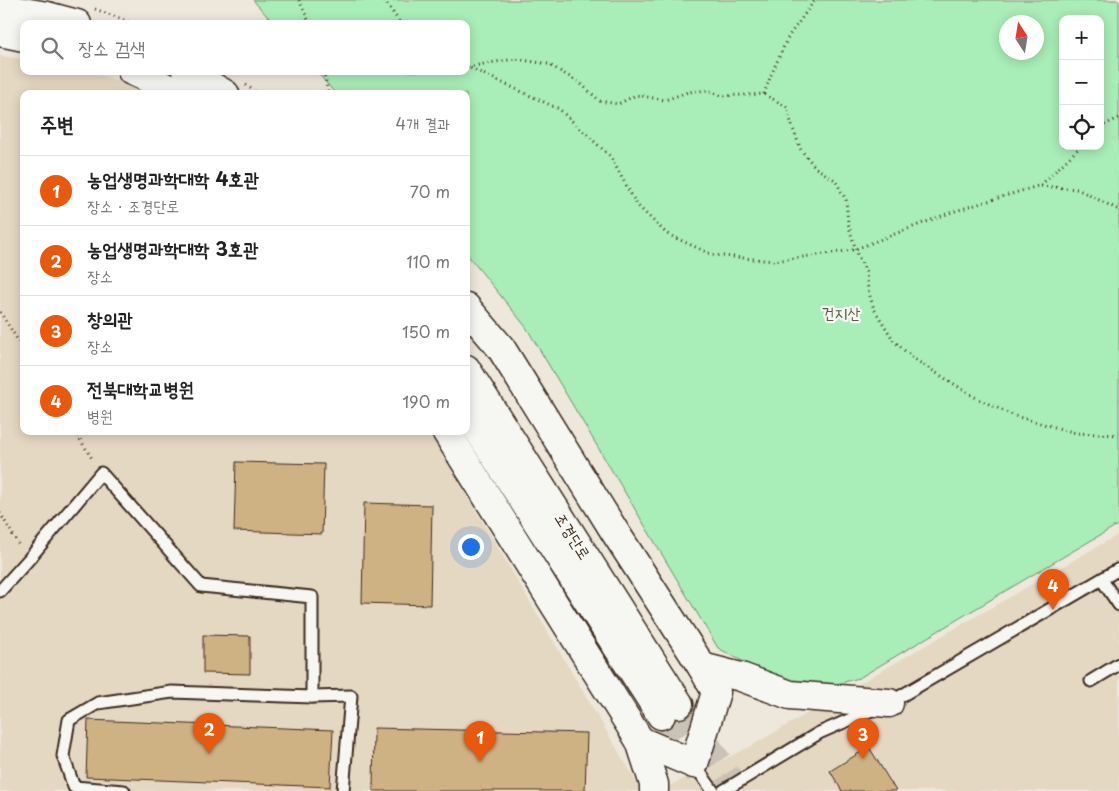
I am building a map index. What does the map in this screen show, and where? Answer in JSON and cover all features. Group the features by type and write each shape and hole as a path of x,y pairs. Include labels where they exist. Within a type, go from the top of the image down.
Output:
{"street":[{"path":"0,8 62,20"},
{"path":"0,32 20,36"},
{"path":"141,75 171,90"},
{"path":"193,75 218,90"},
{"path":"470,312 501,348 614,532 702,667 716,692 694,764 640,741"},
{"name":"조경단로","path":"470,376 670,709 470,417"},
{"path":"449,435 640,741 654,784 654,791"},
{"path":"702,667 741,677 790,695 889,703"}],"lane":[{"path":"0,591 101,473 201,586 312,597 312,697"},
{"path":"723,791 819,733 889,703 1119,570"},
{"path":"1102,580 1119,606"},
{"path":"1091,681 1119,664"},
{"path":"124,791 74,787 63,756 69,720 98,703 172,692 312,697 352,696 344,791"},
{"path":"694,764 713,791"}],"path":[{"path":"299,0 308,20"},
{"path":"384,0 399,20"},
{"path":"764,94 788,37 815,0"},
{"path":"470,66 516,59 548,64 580,83 600,101 618,104 636,95 665,100 688,92 708,90 722,96 764,94 787,107 801,150 816,168 835,180 846,200 848,223 866,272 868,290 874,309 894,341 914,359 978,399 1015,416 1076,433 1119,435"},
{"path":"470,68 559,109 610,156 637,205 667,234 713,255 774,261 856,249 952,212 1041,185 1076,150"},
{"path":"325,75 327,90"},
{"path":"1104,125 1119,118"},
{"path":"1041,186 1077,189 1119,210"},
{"path":"0,312 20,344"},
{"path":"77,435 101,473"},
{"path":"0,513 28,560"}],"shaded area":[{"path":"0,56 20,58 20,75 100,75 141,90 20,90 20,435 431,435 642,791 0,791"},
{"path":"1119,534 1119,791 659,791 749,747"}],"green space":[{"name":"건지산","path":"253,0 1119,0 1119,524 859,678 818,689 770,676 718,648 526,327 470,258 470,90 333,90 319,75 470,75 470,20 270,20"}],"building":[{"path":"236,462 324,464 322,534 234,531"},
{"path":"364,503 432,505 430,605 362,603"},
{"path":"203,635 250,636 250,674 203,673"},
{"path":"88,720 333,730 330,787 86,777"},
{"path":"374,728 587,733 585,791 373,791"},
{"path":"869,747 896,791 842,791 830,771"}],"tunnel":[{"path":"679,704 737,791"},
{"path":"661,715 700,774"}],"place":[{"name":"전북대학교병원","path":"1053,610"},
{"name":"농업생명과학대학 3호관","path":"209,754"},
{"name":"창의관","path":"863,759"},
{"name":"농업생명과학대학 4호관","path":"480,762"}]}
